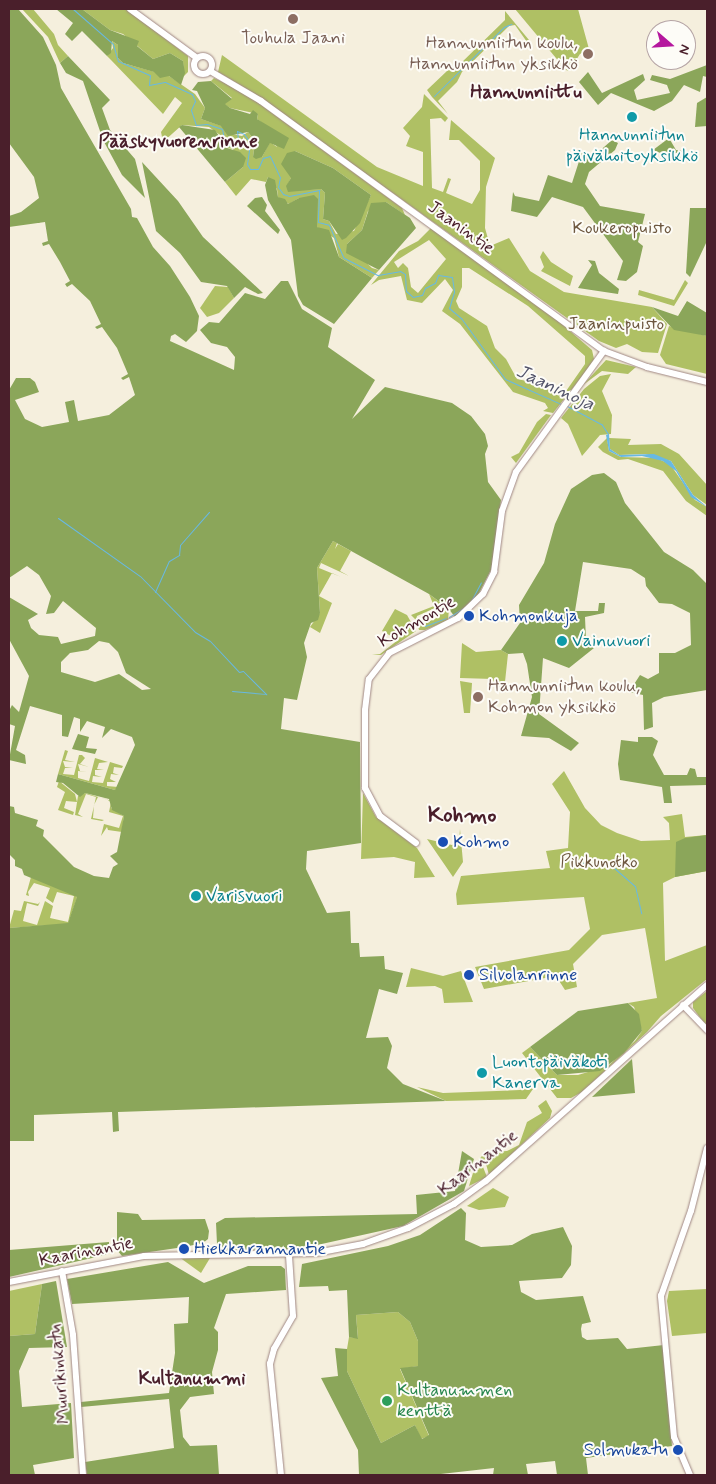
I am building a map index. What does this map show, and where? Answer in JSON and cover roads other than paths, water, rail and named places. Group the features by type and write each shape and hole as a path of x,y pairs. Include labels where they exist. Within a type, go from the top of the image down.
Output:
{"main road":[{"path":"130,9 196,58 209,58 212,65 210,71 203,74 197,72 193,66 196,58"},
{"name":"Jaanintie","path":"210,71 261,101 604,351 647,367 707,382"},
{"name":"Kohmontie","path":"416,843 380,816 365,788 365,705 369,679 389,653 458,618 483,594 494,572 502,510 510,486 523,460 604,351"},
{"name":"Kaarinantie","path":"9,1282 160,1255 289,1256 334,1251 382,1238 454,1204 513,1158 683,1004 707,985"},
{"path":"683,1004 707,1030"},
{"path":"690,1475 674,1437 661,1296 689,1216 707,1148"},
{"path":"281,1475 270,1364 274,1350 293,1316 289,1256"},
{"name":"Muurikinkatu","path":"62,1271 73,1335 83,1475"}],"water":[{"path":"609,434 610,449 619,455 654,454 671,461 693,495 707,507 691,497 676,471 663,461 642,456 621,457 609,451 606,435"}],"waterway":[{"name":"Jaaninoja","path":"73,9 113,44 118,61 150,75 149,85 165,82 192,94 195,101 191,110 196,125 207,124 222,129 225,143 230,146 238,139 237,131 244,134 250,143 247,164 250,169 258,169 263,158 270,156 280,177 278,187 283,194 289,196 319,190 318,222 329,225 344,258 378,275 400,271 405,274 406,291 413,297 422,295 425,288 435,283 438,275 452,277 454,292 449,308 461,318 505,379 561,404"},
{"path":"434,96 504,27 511,24"},
{"name":"Jaaninoja","path":"567,406 602,425 608,434"},
{"path":"155,592 169,561 179,555 180,545 209,512"},
{"path":"58,518 140,576 195,632 210,641 239,672 243,671 266,694"},
{"path":"471,601 481,582"},
{"path":"449,617 465,607"},
{"path":"425,626 446,618"},
{"path":"232,691 265,694"},
{"name":"Pikkunotko","path":"567,857 586,864 613,867 635,886 641,913"}],"place":[{"name":"Touhula Jaani","path":"293,19"},
{"name":"Hannunniitun koulu, Hannunniitun yksikkö","path":"588,54"},
{"name":"Hannunniitun päivähoitoyksikkö","path":"632,117"},
{"name":"Kohmonkuja","path":"469,616"},
{"name":"Vainuvuori","path":"562,641"},
{"name":"Hannunniitun koulu, Kohmon yksikkö","path":"478,697"},
{"name":"Kohmo","path":"443,842"},
{"name":"Varisvuori","path":"196,896"},
{"name":"Silvolanrinne","path":"469,975"},
{"name":"Luontopäiväkoti Kanerva","path":"482,1073"},
{"name":"Hiekkarannantie","path":"184,1249"},
{"name":"Kultanummen kenttä","path":"387,1401"},
{"name":"Solmukatu","path":"678,1450"}],"district":[{"name":"Hannunniittu","path":"526,93"},
{"name":"Pääskyvuorenrinne","path":"178,142"},
{"name":"Kohmo","path":"462,817"},
{"name":"Kultanummi","path":"192,1379"}],"park label":[{"name":"Koukeropuisto","path":"622,228"},
{"name":"Jaaninpuisto","path":"616,324"}]}
